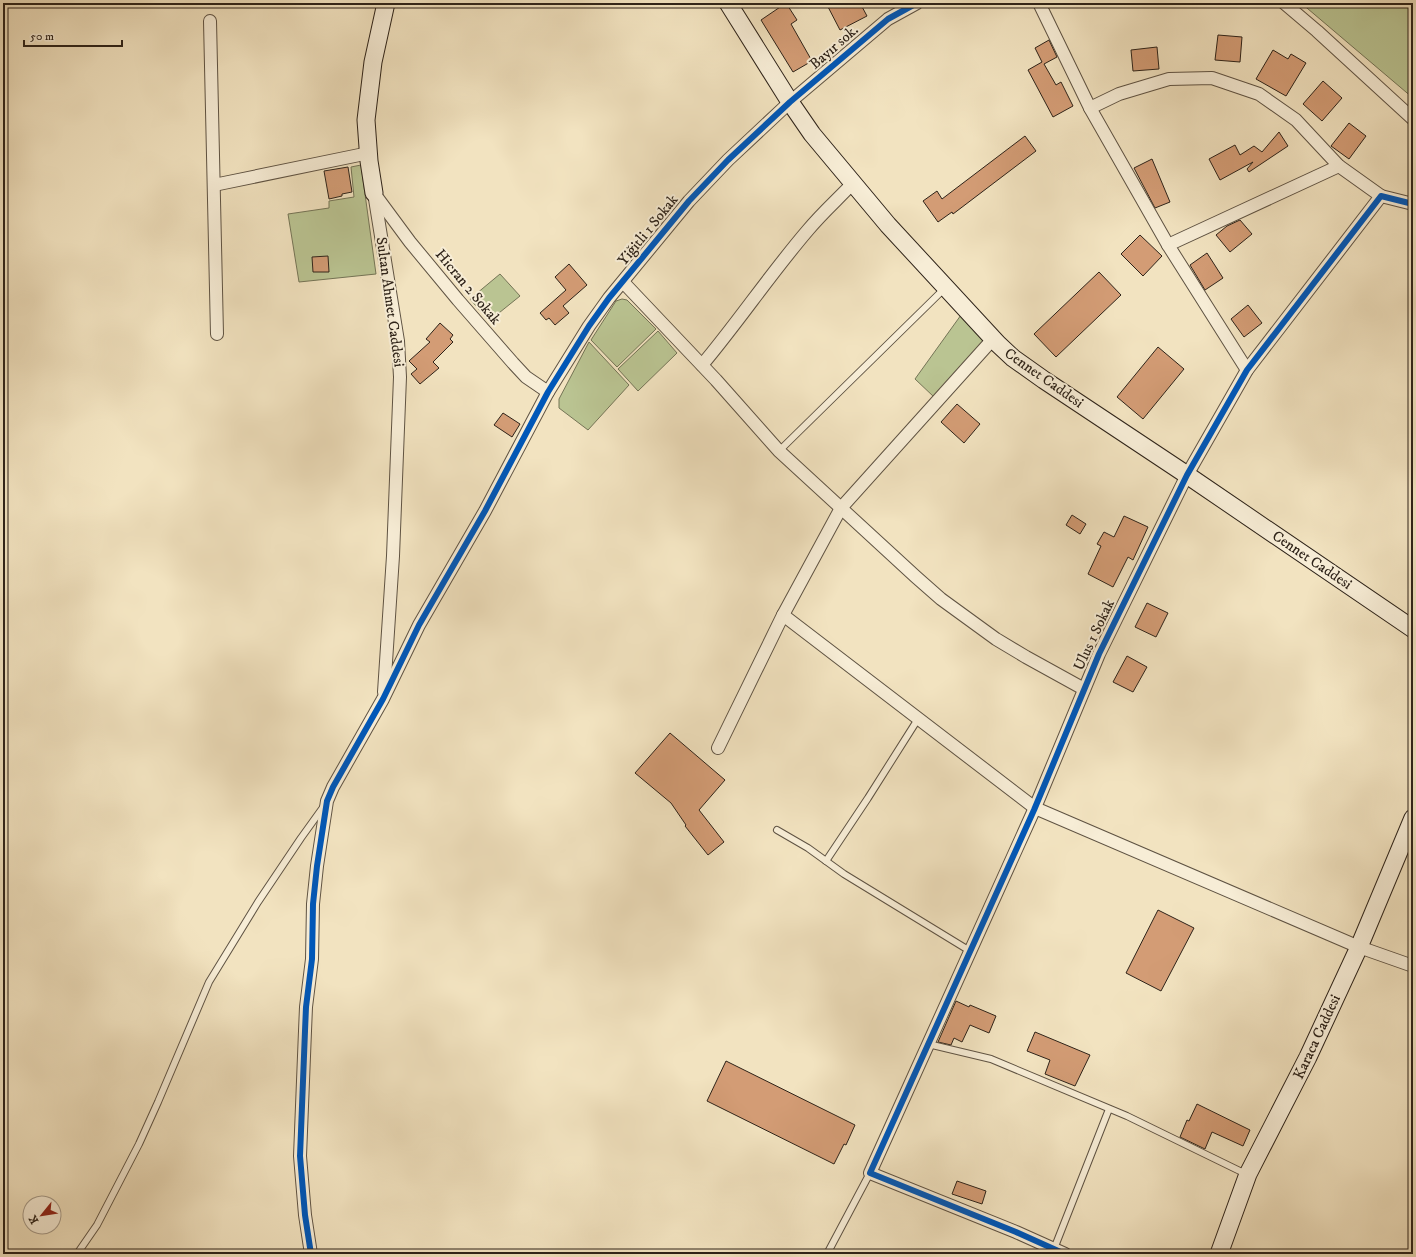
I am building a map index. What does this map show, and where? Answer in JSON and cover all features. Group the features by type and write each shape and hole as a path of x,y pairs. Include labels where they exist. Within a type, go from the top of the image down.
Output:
{"street":[{"name":"Sultan Ahmet Caddesi","path":"383,699 394,556 400,377 398,341 374,193 366,120 373,62 386,3"},
{"name":"Cennet Caddesi","path":"728,3 790,102 812,134 888,225 993,339 1013,358 1413,629"},
{"name":"Bayır sok.","path":"790,102 888,19 898,8 917,3"},
{"path":"1039,3 1090,108 1168,245 1247,370"},
{"path":"1284,3 1317,31 1413,120"},
{"path":"210,21 217,334"},
{"path":"1090,108 1119,94 1169,79 1212,78 1259,94 1296,120 1339,166 1381,196 1413,204"},
{"name":"Yiğitli 1 Sokak","path":"311,1254 305,1215 301,1172 301,1123 306,1007 312,959 313,904 327,801 340,774 383,699 419,625 485,511 548,392 589,326 689,200 728,160 790,102"},
{"path":"214,185 369,153"},
{"path":"1168,245 1339,166"},
{"path":"702,365 731,330 766,281 809,229 853,183"},
{"name":"Hicran 2 Sokak","path":"374,193 410,242 512,364 548,392"},
{"name":"Ulus 1 Sokak","path":"870,1173 1035,809 1110,629 1187,475 1247,370 1381,196"},
{"path":"623,282 702,365 779,451 916,577 968,619 1026,657 1084,689"},
{"path":"718,748 783,616 841,508 993,339"},
{"path":"783,616 1035,809 1359,947 1413,966"},
{"name":"Karaca Caddesi","path":"1219,1254 1248,1174 1308,1057 1359,947 1408,841 1413,818"},
{"path":"870,1173 1016,1232 1060,1252"}],"lane":[{"path":"779,451 946,287"},
{"path":"826,861 918,719"},
{"path":"76,1254 97,1225 139,1144 209,982 263,896 327,801"},
{"path":"777,830 808,848 844,874 970,951"},
{"path":"928,1044 991,1059 1127,1116 1248,1174"},
{"path":"1060,1252 1109,1109"},
{"path":"827,1254 870,1173"}],"green space":[{"path":"1301,3 1413,3 1413,98"},
{"path":"361,165 376,274 299,282 288,214 329,208 329,201 354,197 351,167"},
{"path":"500,274 520,296 489,321 470,299"},
{"path":"622,299 627,300 656,329 617,367 591,340 616,301"},
{"path":"961,315 985,341 934,397 915,379"},
{"path":"658,331 677,353 638,391 618,369"},
{"path":"589,342 629,385 588,430 559,408 559,399"}],"building":[{"path":"786,3 797,20 791,24 812,61 793,72 761,20"},
{"path":"826,3 860,3 867,16 840,30"},
{"path":"1218,35 1242,37 1240,62 1215,60"},
{"path":"1049,40 1057,57 1044,64 1056,85 1061,82 1073,106 1053,117 1028,70 1042,62 1035,48"},
{"path":"1157,47 1159,69 1133,71 1131,50"},
{"path":"1273,50 1288,59 1291,54 1306,63 1286,96 1256,79"},
{"path":"1323,81 1342,98 1322,121 1303,104"},
{"path":"1349,123 1366,136 1349,159 1331,146"},
{"path":"1279,132 1288,146 1249,172 1247,169 1253,162 1220,180 1209,159 1235,145 1240,155 1254,146 1262,152"},
{"path":"1025,136 1036,151 953,214 952,212 938,222 923,201 937,191 942,199"},
{"path":"1152,159 1170,202 1155,208 1134,168"},
{"path":"348,167 352,192 329,199 324,171"},
{"path":"1240,220 1252,234 1230,252 1216,235 1227,226"},
{"path":"1140,235 1162,256 1143,276 1121,254"},
{"path":"1207,253 1223,278 1205,290 1190,265"},
{"path":"328,256 329,272 313,272 312,257"},
{"path":"569,264 587,285 563,306 569,313 555,325 549,318 546,320 540,313 566,290 555,277"},
{"path":"1099,272 1121,295 1056,357 1034,334"},
{"path":"1248,305 1262,323 1244,337 1231,319"},
{"path":"440,323 453,335 450,339 453,342 433,362 439,368 420,384 411,374 417,369 409,361 430,342 426,339"},
{"path":"1158,347 1184,369 1143,419 1117,397"},
{"path":"957,404 980,424 964,443 941,422"},
{"path":"503,413 520,424 512,437 494,425"},
{"path":"1072,515 1086,524 1080,534 1066,525"},
{"path":"1124,516 1148,527 1133,560 1128,557 1113,587 1088,574 1101,546 1097,544 1104,532 1114,537"},
{"path":"1147,603 1168,613 1156,637 1135,627"},
{"path":"1127,656 1147,667 1133,692 1113,682"},
{"path":"670,733 725,780 699,810 724,842 708,855 685,826 686,825 671,803 635,773"},
{"path":"1158,910 1194,928 1161,991 1126,973"},
{"path":"956,1001 996,1016 989,1033 970,1025 962,1042 954,1038 951,1045 938,1042"},
{"path":"1035,1032 1090,1055 1075,1086 1045,1074 1050,1060 1027,1051"},
{"path":"726,1061 855,1125 846,1145 844,1144 834,1164 707,1101"},
{"path":"1197,1104 1250,1130 1243,1146 1212,1132 1205,1149 1180,1137 1187,1120 1189,1121"},
{"path":"957,1181 986,1191 982,1204 952,1194"}],"cycle path":[{"path":"311,1254 305,1215 300,1156 306,1007 312,959 313,904 317,866 327,801 333,787 383,699 419,625 485,511 548,392 589,326 609,298 689,201 728,160 790,102 888,19 917,3"},
{"path":"1065,1254 1016,1232 870,1173 1034,810 1099,654 1187,475 1247,370 1381,196 1413,204"}]}
